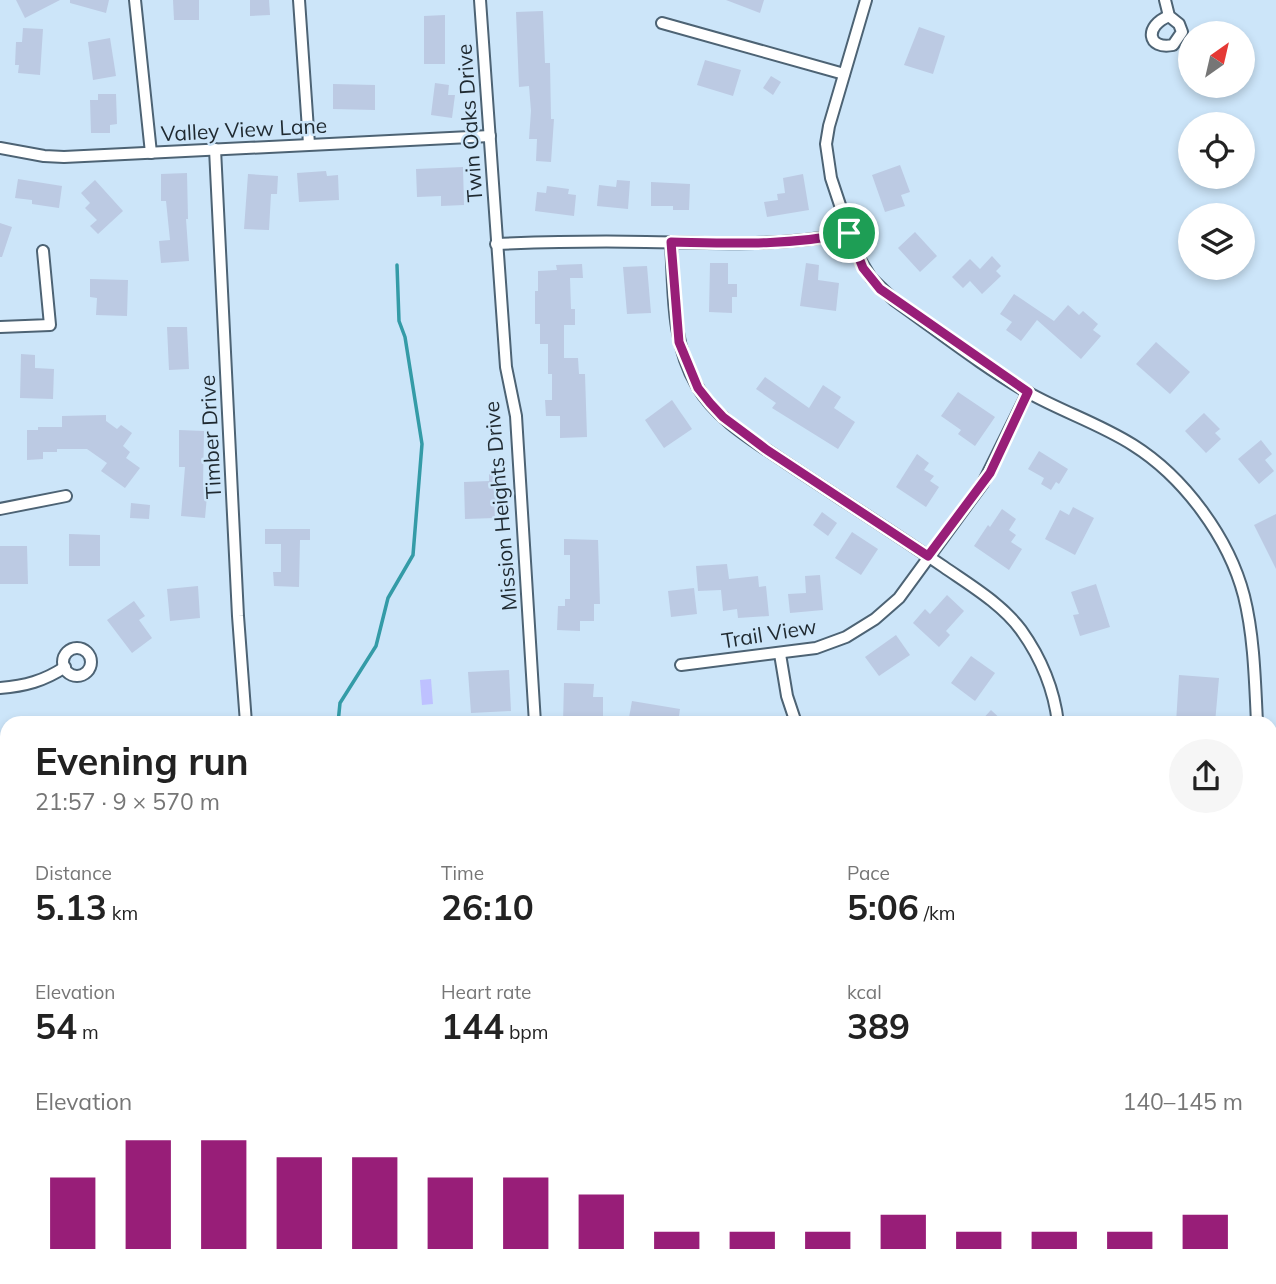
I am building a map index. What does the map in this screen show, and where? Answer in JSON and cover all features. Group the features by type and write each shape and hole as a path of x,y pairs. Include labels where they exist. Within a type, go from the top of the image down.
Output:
{"street":[{"path":"135,0 151,153"},
{"path":"299,0 309,144"},
{"name":"Twin Oaks Drive","path":"480,0 496,244"},
{"path":"866,0 826,144 831,178 863,268 880,289 1028,392 1137,447 1164,469 1194,502 1229,556 1244,595 1257,716"},
{"path":"1165,0 1169,16"},
{"path":"662,23 845,74"},
{"name":"Valley View Lane","path":"0,148 44,156 490,136"},
{"name":"Timber Drive","path":"215,149 245,716"},
{"path":"496,244 607,241 771,244 849,233"},
{"path":"671,242 679,342 698,388 710,403 723,417 767,450 978,591 1020,628 1044,668 1057,716"},
{"name":"Mission Heights Drive","path":"496,244 506,367 516,416 535,716"},
{"path":"0,327 50,325 43,251"},
{"name":"Trail View","path":"681,665 816,648 860,629 899,598 990,473 1028,392"},
{"path":"0,509 66,496"},
{"path":"780,654 787,696 794,716"},
{"path":"0,688 27,686 49,678 65,667"}],"shaded area":[{"path":"431,679 433,704 422,705 420,680"}],"building":[{"path":"16,0 60,0 25,18"},
{"path":"70,0 109,0 106,13 70,3"},
{"path":"173,0 199,0 199,20 174,20"},
{"path":"250,0 269,0 270,15 250,16"},
{"path":"726,0 764,0 760,13"},
{"path":"543,11 545,63 550,63 551,119 554,119 551,162 536,161 537,139 529,139 529,86 519,87 516,12"},
{"path":"445,15 445,64 424,64 424,16"},
{"path":"919,27 945,36 933,74 904,65"},
{"path":"23,28 43,29 40,75 18,73 19,65 15,65 16,42 22,42"},
{"path":"110,38 116,76 93,80 88,42"},
{"path":"705,60 741,70 733,96 697,85"},
{"path":"771,76 781,82 773,95 763,88"},
{"path":"435,83 449,85 448,95 455,95 452,118 431,115"},
{"path":"333,84 375,85 375,110 333,109"},
{"path":"98,94 116,94 117,124 110,125 110,133 91,133 90,100 98,100"},
{"path":"900,165 910,192 901,195 905,206 885,212 872,175"},
{"path":"463,167 464,205 441,206 441,196 417,197 416,169"},
{"path":"326,171 327,176 338,175 339,200 299,202 297,173"},
{"path":"187,173 189,261 161,263 159,241 170,240 166,201 161,201 161,174"},
{"path":"248,174 278,176 277,194 271,194 269,230 244,229"},
{"path":"803,174 809,210 767,217 764,202 778,200 777,194 785,193 783,178"},
{"path":"18,179 62,186 59,208 15,198"},
{"path":"95,180 123,211 98,234 90,226 97,220 85,208 90,203 81,193"},
{"path":"617,180 630,181 628,209 597,206 599,185 616,187"},
{"path":"651,182 690,184 689,210 673,210 673,206 651,206"},
{"path":"547,186 569,189 568,194 576,195 574,216 535,211 537,192 546,193"},
{"path":"0,223 12,227 2,257 0,257"},
{"path":"915,232 937,256 920,272 898,248"},
{"path":"992,256 1001,266 996,271 1001,276 982,294 970,281 963,288 952,277 970,259 980,269"},
{"path":"710,263 728,263 728,284 737,284 737,297 732,297 732,313 709,312"},
{"path":"806,263 819,265 818,280 839,283 836,311 800,306"},
{"path":"582,264 583,278 570,278 571,309 575,309 575,325 564,325 564,358 578,358 579,374 585,374 587,437 560,438 560,416 546,416 545,400 552,400 552,374 548,374 548,344 540,344 540,324 535,324 535,291 538,291 538,271 557,270 556,265"},
{"path":"647,266 651,313 627,314 623,267"},
{"path":"90,279 128,280 127,316 96,315 97,298 90,297"},
{"path":"1014,294 1054,321 1068,305 1079,315 1083,311 1098,324 1093,330 1101,336 1081,359 1037,320 1021,341 1006,330 1012,322 1000,314"},
{"path":"167,327 187,327 189,369 169,370"},
{"path":"1156,342 1190,372 1170,394 1136,364"},
{"path":"21,354 35,355 35,368 54,369 53,399 20,398"},
{"path":"765,377 809,408 823,385 841,397 834,408 855,422 838,449 772,408 776,403 756,389"},
{"path":"958,392 995,417 975,446 958,434 961,430 941,416"},
{"path":"672,400 692,429 664,448 645,420"},
{"path":"1204,413 1220,429 1215,433 1221,439 1206,453 1185,431"},
{"path":"106,415 106,421 117,429 121,425 132,433 123,446 130,452 126,458 140,468 125,488 101,471 107,463 87,449 57,449 57,452 43,452 43,459 27,460 27,430 62,427 62,416"},
{"path":"179,430 204,431 203,485 208,485 205,518 181,516 185,467 179,467"},
{"path":"1261,440 1272,454 1265,460 1274,471 1259,484 1238,459"},
{"path":"1039,451 1068,469 1059,484 1056,482 1051,490 1041,484 1044,478 1028,469"},
{"path":"917,454 929,463 924,470 934,476 930,481 939,487 926,507 896,487"},
{"path":"505,473 506,500 494,501 495,518 465,519 464,482 489,481 489,474"},
{"path":"131,503 150,505 149,519 130,518"},
{"path":"1073,507 1094,518 1075,555 1045,539 1060,510 1069,515"},
{"path":"1002,509 1016,519 1009,530 1016,535 1011,542 1022,549 1009,570 974,546"},
{"path":"822,512 837,523 828,536 813,525"},
{"path":"1276,514 1276,569 1254,525"},
{"path":"265,529 310,529 310,540 300,540 299,587 274,586 273,572 281,572 281,544 265,544"},
{"path":"852,532 878,549 861,575 835,558"},
{"path":"69,534 100,535 100,566 69,566"},
{"path":"564,539 598,540 600,604 594,604 594,621 580,621 580,631 557,630 558,606 565,606 565,599 570,599 570,555 564,555"},
{"path":"0,546 27,546 28,584 0,584"},
{"path":"727,564 729,579 758,576 759,587 766,586 769,616 738,618 737,609 723,611 721,590 698,591 696,566"},
{"path":"820,575 823,610 790,613 788,594 806,593 805,576"},
{"path":"1096,584 1110,627 1080,636 1073,615 1079,614 1071,592"},
{"path":"198,586 200,618 170,621 167,589"},
{"path":"694,588 697,614 671,617 668,591"},
{"path":"947,595 964,611 946,631 950,635 939,647 913,623 925,609 930,614"},
{"path":"134,601 145,616 139,620 152,638 132,653 107,620"},
{"path":"896,635 910,655 879,676 865,657"},
{"path":"971,656 995,673 975,701 951,683"},
{"path":"509,670 511,711 471,713 468,672"},
{"path":"1179,675 1219,678 1216,716 1176,716"},
{"path":"564,683 594,684 593,697 603,697 603,716 563,716"},
{"path":"632,701 680,709 679,716 629,716"},
{"path":"991,710 997,716 985,716"}],"waterway":[{"path":"339,716 340,703 376,646 388,598 413,555 422,444 405,337 399,321 397,265"}],"route":[{"path":"849,233 863,268 880,289 1028,392 990,473 928,556 767,450 723,417 698,388 679,342 671,242 771,244 849,233"}]}
